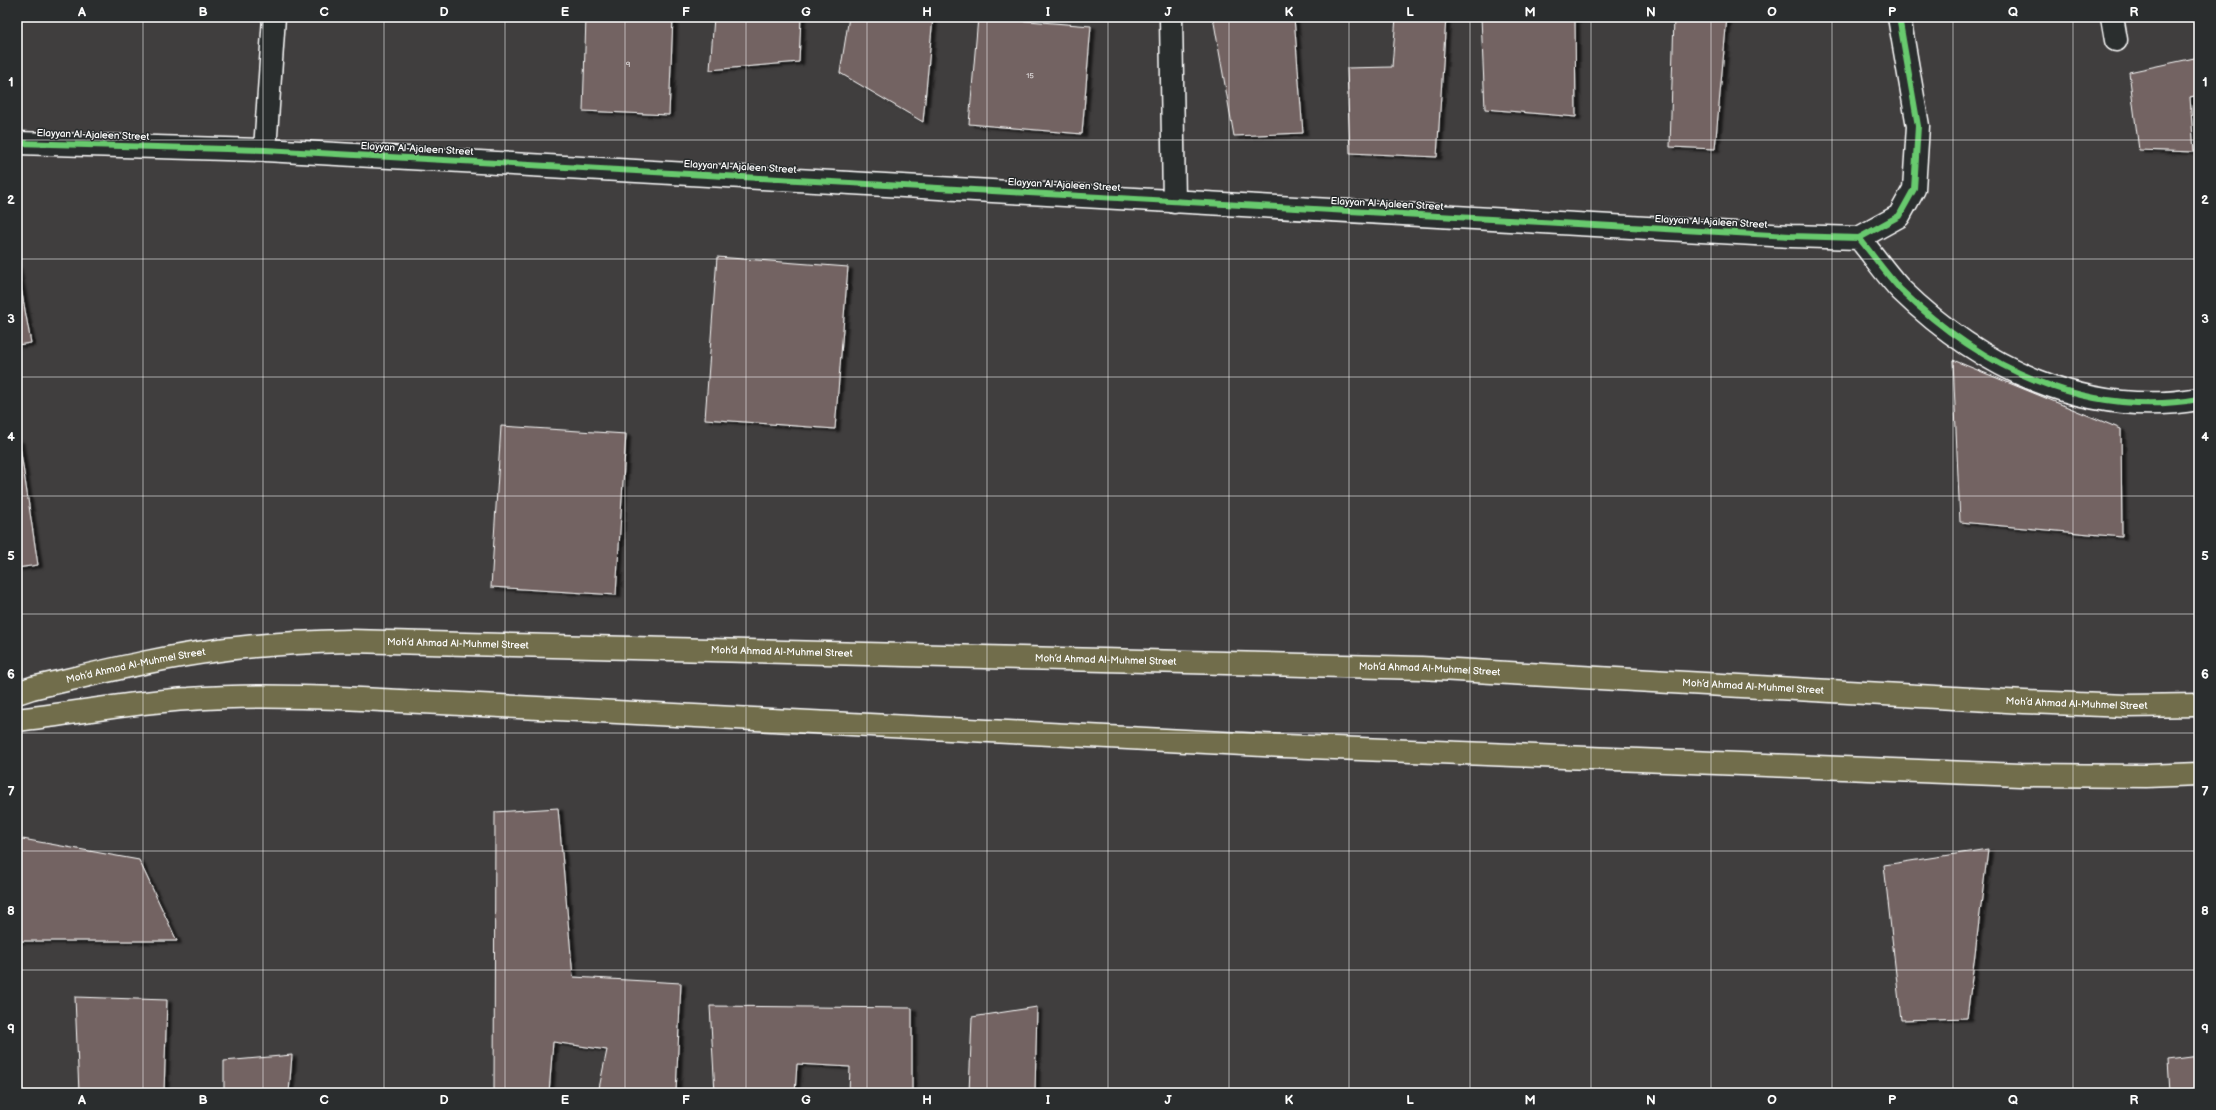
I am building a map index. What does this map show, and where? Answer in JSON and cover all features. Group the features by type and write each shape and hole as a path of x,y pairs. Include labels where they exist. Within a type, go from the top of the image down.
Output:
{"main road":[{"name":"Moh’d Ahmad Al-Muhmel Street","path":"17,693 32,688 143,663 218,650 279,643 350,640 1421,668 2024,702 2127,706 2199,705"},
{"path":"17,720 113,706 189,698 265,696 318,697 1292,746 2020,775 2199,774"}],"street":[{"path":"265,150 274,17"},
{"path":"1171,17 1174,202"},
{"path":"1899,17 1918,126 1914,189 1899,216 1859,238 1900,289 1950,332 2006,367 2058,390 2115,402 2172,403 2199,399"},
{"path":"2112,17 2116,40"},
{"name":"Elayyan Al-Ajaleen Street","path":"17,143 265,150 1174,202 1792,236 1859,238"}],"building":[{"path":"586,17 673,17 669,115 583,111"},
{"path":"714,17 801,17 799,62 710,70"},
{"path":"849,17 933,17 923,122 840,73"},
{"path":"978,17 1091,26 1082,134 969,124"},
{"path":"1213,17 1294,17 1303,133 1234,136"},
{"path":"1396,17 1446,17 1437,157 1350,153 1347,68 1392,67"},
{"path":"1481,17 1575,19 1576,117 1485,109"},
{"path":"1674,17 1727,17 1715,149 1670,147"},
{"path":"2199,57 2199,95 2190,97 2194,152 2139,150 2129,72"},
{"path":"717,257 848,267 835,429 705,419"},
{"path":"17,266 31,343 17,345"},
{"path":"1953,360 2121,429 2122,537 1960,522"},
{"path":"501,426 626,434 616,595 491,587"},
{"path":"17,440 19,440 38,565 17,568"},
{"path":"558,808 573,977 681,983 676,1093 598,1093 607,1050 553,1042 549,1093 494,1093 495,812"},
{"path":"17,838 139,860 177,941 17,941"},
{"path":"1988,849 1967,1018 1901,1020 1884,865"},
{"path":"75,997 167,1000 164,1093 79,1093"},
{"path":"710,1006 912,1008 912,1093 849,1093 850,1067 797,1064 795,1093 715,1093"},
{"path":"1037,1007 1035,1093 969,1093 972,1017"},
{"path":"292,1055 289,1093 224,1093 224,1061"},
{"path":"2199,1056 2199,1093 2170,1093 2168,1060"}],"cycle path":[{"path":"17,143 265,150 1791,236 1859,238 1899,216 1914,189 1918,126 1899,17"},
{"path":"1859,238 1901,290 1932,318 1965,342 2000,364 2037,381 2076,394 2116,401 2157,403 2199,399"}]}
